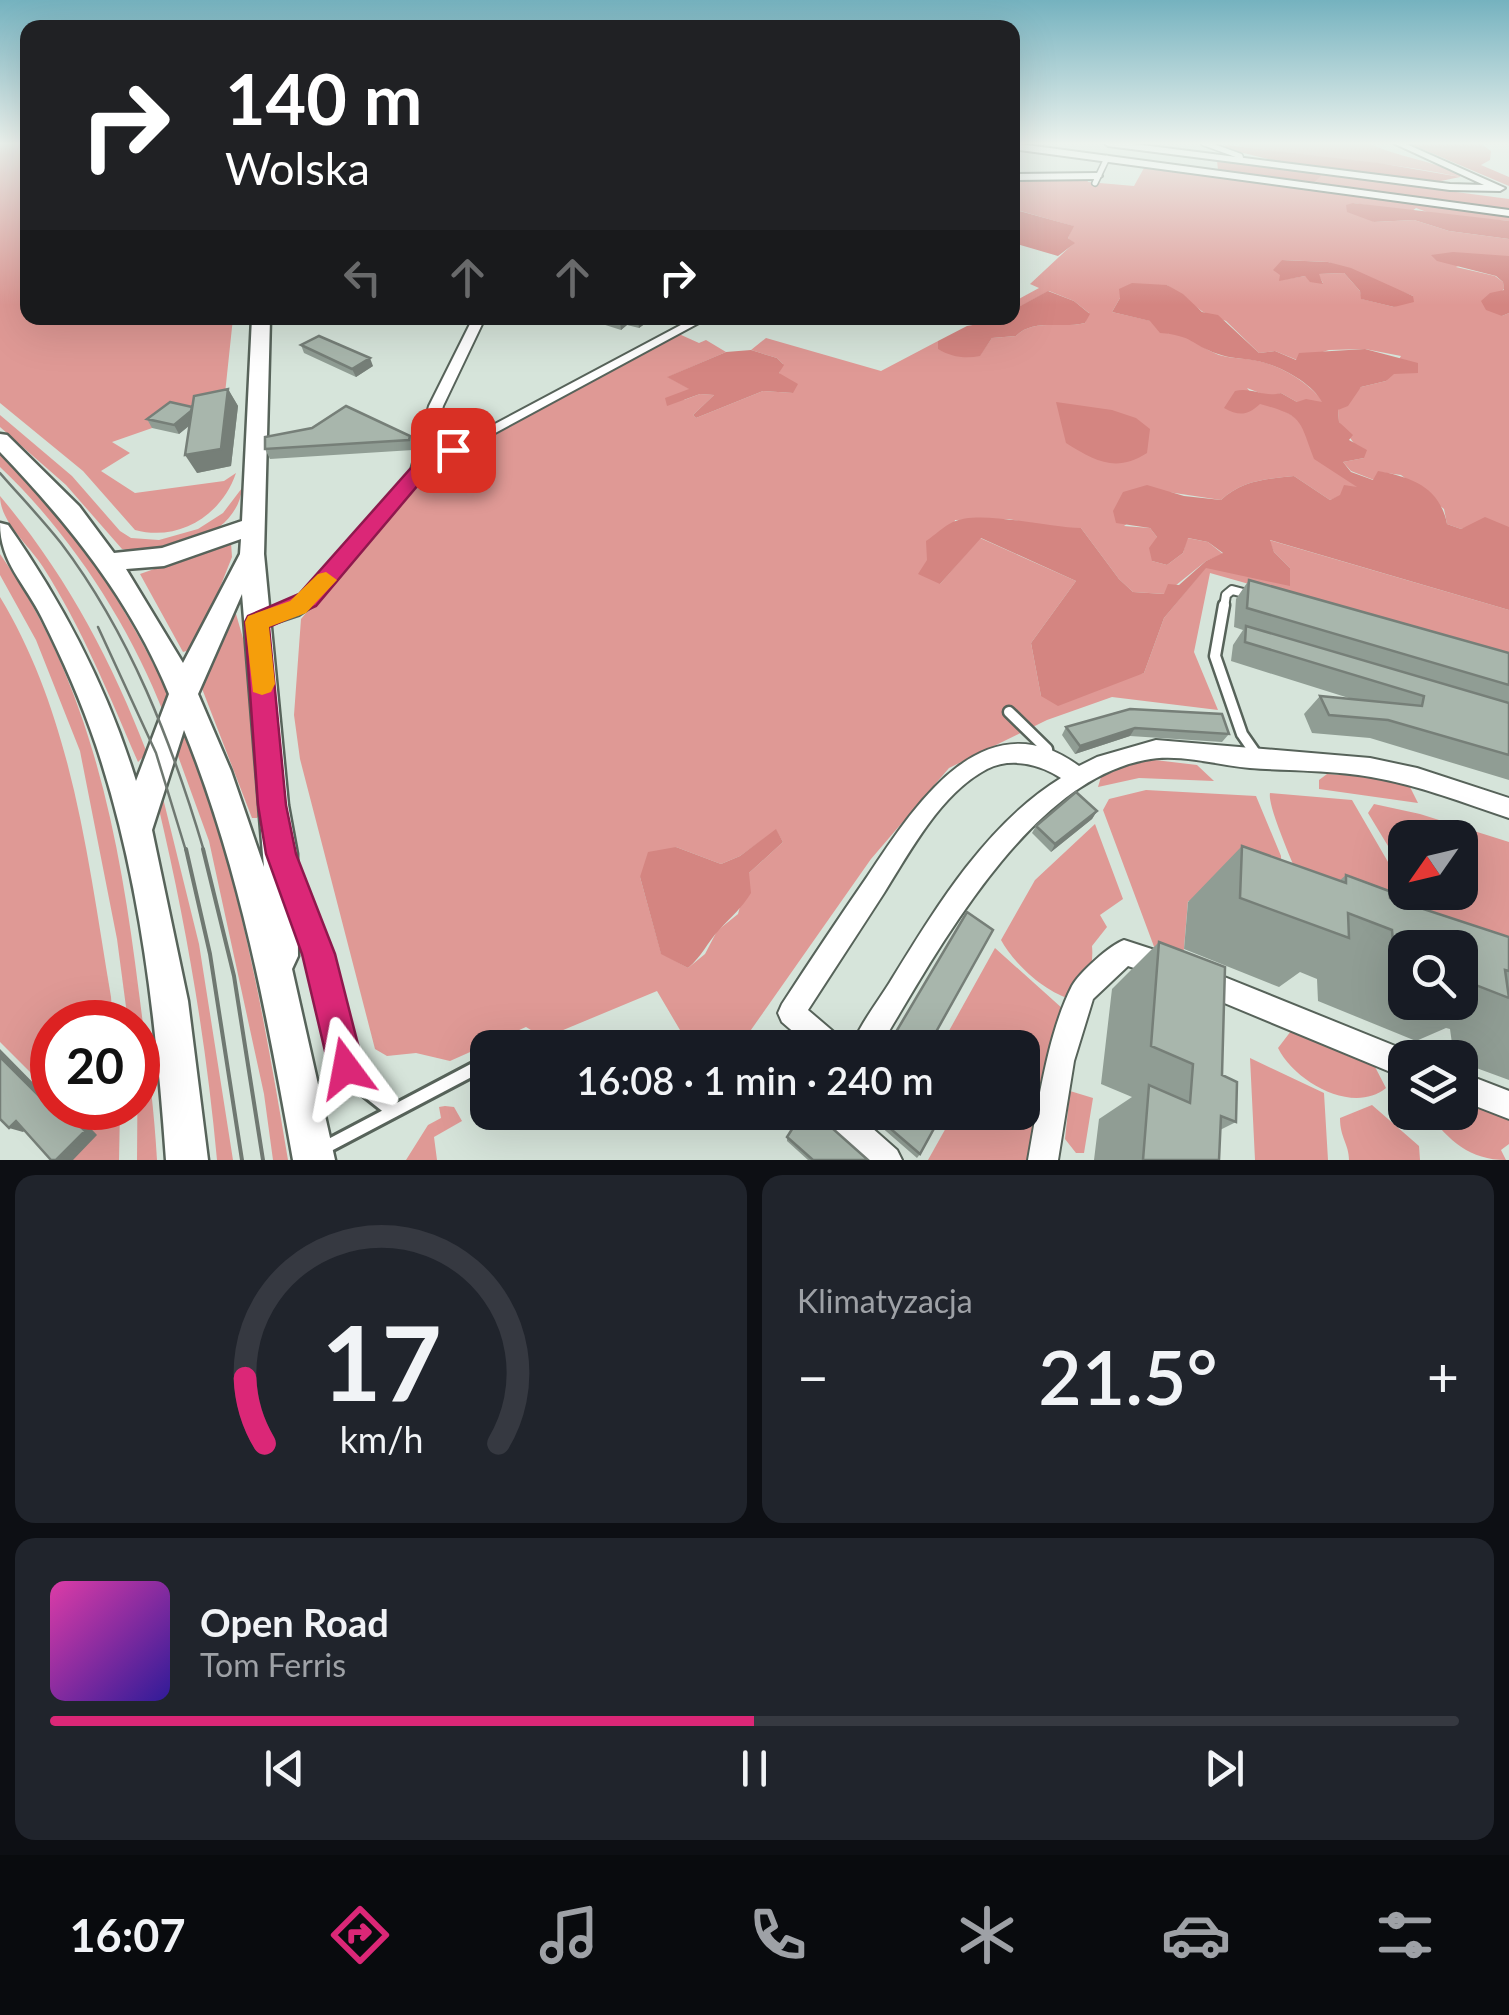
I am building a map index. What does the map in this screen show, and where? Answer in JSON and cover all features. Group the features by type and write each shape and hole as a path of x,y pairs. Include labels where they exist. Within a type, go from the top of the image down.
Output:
{"main road":[{"path":"261,325 252,554 272,805 281,854 278,986"},
{"path":"0,440 60,496 110,562 186,696 228,810 267,934 314,1157"},
{"path":"110,562 164,557 254,525"},
{"path":"0,532 62,626 90,690 136,830 170,1002 187,1160"},
{"path":"136,830 158,760 222,605 252,554"}],"street":[{"path":"1393,197 1509,213"},
{"path":"417,474 436,406 476,325"},
{"path":"257,622 308,600 417,474 453,450 689,325"},
{"path":"875,1030 948,914 1008,835 1078,778 1112,760 1146,750 1310,759 1388,770 1509,808"},
{"path":"810,1030 790,1013 912,828 968,769 998,755 1026,752 1048,758 1078,778"},
{"path":"1042,1160 1060,1061 1084,991 1124,952 1150,959 1388,1057"},
{"path":"1478,1093 1509,1105"},
{"path":"853,1130 888,1160"}],"lane":[{"path":"1260,759 1242,734 1215,656 1226,595 1232,590 1269,600"},
{"path":"1219,632 1237,638"},
{"path":"1009,712 1048,750 1048,758"},
{"path":"281,854 318,954 346,1068 363,1088 392,1111"},
{"path":"314,1157 392,1111 470,1072"}],"shaded area":[{"path":"0,197 20,197 20,325 232,325 224,403 112,442 130,453 101,471 135,493 224,481 236,473 220,501 197,522 167,532 135,530 83,471 0,403"},
{"path":"1020,197 1361,197 1509,217 1509,221 1435,215 1416,208 1411,212 1353,203 1374,222 1414,220 1449,231 1509,239 1509,256 1480,257 1456,267 1495,276 1503,282 1500,293 1490,293 1502,316 1509,313 1509,528 1479,523 1461,529 1447,524 1444,509 1401,475 1379,472 1374,480 1351,471 1343,462 1364,458 1339,422 1338,410 1361,387 1386,381 1401,356 1365,349 1329,350 1297,360 1275,351 1259,353 1226,321 1203,312 1167,285 1120,298 1112,312 1151,321 1169,334 1178,332 1219,355 1267,363 1303,382 1324,403 1297,402 1281,393 1270,397 1247,388 1260,400 1294,417 1303,425 1316,451 1360,488 1330,500 1294,476 1246,484 1221,500 1168,492 1124,526 1150,528 1157,537 1152,561 1167,565 1183,553 1187,538 1208,542 1223,554 1206,561 1165,594 1133,592 1081,528 1050,528 1009,519 955,520 940,584 980,538 1076,581 1031,643 1041,696 1144,673 1164,618 1206,567 1290,568 1274,552 1269,540 1509,610 1509,657 1210,573 1194,652 1218,710 1112,697 1047,720 949,768 871,859 751,1030 680,1030 657,991 563,1030 470,1030 470,1052 450,1061 416,1053 387,1056 375,1049 300,759 294,715 301,619 393,508 443,463 679,334 699,343 706,340 726,352 668,377 690,389 684,400 700,394 714,395 693,415 696,418 763,391 793,393 779,373 783,364 777,358 751,350 766,338 881,371 938,341 938,349 980,355 992,338 1016,336 1031,327 1085,323 1089,313 1074,301 1049,291 1020,306 1020,298 1039,288 1030,284 1074,243 1068,238 1073,226 1020,211","holes":["1282,260 1328,262 1413,296 1394,307 1362,299 1344,273 1318,274 1323,283 1305,276 1280,280","776,830 783,842 749,873 738,914 717,931 705,954 688,968 661,953 640,877 676,847 721,864 740,856"]},
{"path":"1416,197 1509,199 1509,210"},
{"path":"1346,205 1509,221 1509,239 1449,231 1414,220 1374,222 1347,212"},
{"path":"1020,211 1074,226 1068,238 1075,243 1058,256 1020,245"},
{"path":"1453,252 1509,256 1509,313 1502,316 1486,310 1481,301 1490,293 1504,290 1503,282 1496,276 1437,261 1431,255"},
{"path":"1282,260 1328,262 1351,268 1413,296 1414,302 1394,307 1361,299 1360,291 1344,273 1319,274 1323,284 1310,282 1305,276 1279,281 1280,275 1273,270"},
{"path":"1132,283 1167,285 1202,312 1218,315 1259,353 1275,351 1296,360 1299,353 1365,349 1418,363 1418,373 1394,374 1386,381 1361,387 1348,406 1338,410 1339,422 1353,435 1349,440 1367,450 1364,458 1343,462 1351,472 1373,480 1378,471 1422,486 1438,501 1447,524 1461,529 1485,517 1509,527 1509,610 1270,540 1274,552 1290,568 1290,586 1206,568 1164,618 1144,673 1058,706 1041,696 1031,643 1076,581 981,538 940,584 918,574 927,560 926,541 946,526 979,517 1081,528 1133,592 1164,594 1168,584 1179,585 1206,561 1223,553 1208,542 1188,538 1183,553 1167,565 1152,561 1149,548 1157,537 1150,528 1116,523 1113,511 1123,492 1147,485 1184,496 1221,500 1246,484 1294,476 1330,500 1340,495 1344,485 1357,487 1314,459 1302,428 1292,416 1260,404 1243,414 1224,408 1235,391 1241,390 1281,393 1297,402 1322,402 1311,388 1275,366 1218,354 1186,338 1160,333 1150,321 1112,312 1120,298 1119,289"},
{"path":"1048,291 1074,301 1090,314 1085,323 1031,327 1016,336 992,338 980,356 958,357 938,349 938,341 967,326 1020,325 1020,306"},
{"path":"751,350 777,358 784,365 779,373 798,384 793,393 763,391 696,418 693,415 714,395 700,394 667,406 665,398 689,389 667,377 726,352"},
{"path":"1056,402 1112,410 1136,418 1150,429 1147,453 1125,462 1106,462 1066,443"},
{"path":"0,415 72,476 120,531 131,538 159,540 198,529 223,513 242,488 237,505 213,532 196,541 157,551 122,549 66,485 0,427"},
{"path":"0,454 75,537 116,597 169,695 164,714 133,647 95,582 50,521 0,467"},
{"path":"0,496 66,586 102,651 147,753 138,762 70,614 43,567 10,524"},
{"path":"231,542 232,557 198,643 183,652 140,574"},
{"path":"0,554 57,655 79,709 111,820 140,1000 125,1000 80,751 36,640 0,575"},
{"path":"0,597 25,643 61,741 85,843 111,1000 30,1000 30,1072 0,1042"},
{"path":"234,607 247,652 260,814 257,818 252,818 201,686"},
{"path":"184,730 206,782 242,918 288,1160 273,1160 264,1094 209,841 174,745"},
{"path":"1134,762 1197,765 1214,781 1139,778 1098,787 1101,777"},
{"path":"1327,774 1391,778 1409,785 1418,803 1319,789 1319,780"},
{"path":"161,790 199,944 233,1160 217,1160 194,982 158,805"},
{"path":"1146,790 1256,796 1281,856 1282,929 1278,935 1188,901 1182,971 1159,960 1103,810 1109,799"},
{"path":"1270,793 1352,800 1388,862 1388,910 1404,910 1406,928 1306,896"},
{"path":"1374,804 1439,820 1388,820 1388,846 1368,813"},
{"path":"1095,824 1123,899 1100,915 1107,927 1092,946 1088,975 1072,999 1052,991 1032,976 1001,940 1035,880"},
{"path":"776,829 783,842 749,873 751,893 693,963 688,968 661,954 640,877 648,852 676,847 721,864 740,856"},
{"path":"1478,832 1509,842 1509,967 1478,948 1478,930 1448,930 1423,915 1421,910 1478,910"},
{"path":"995,948 1063,1009 1040,1129 1040,1030 949,1030"},
{"path":"1291,1031 1373,1063 1386,1088 1358,1098 1326,1091 1311,1083 1286,1061 1278,1048"},
{"path":"1250,1058 1324,1093 1328,1160 1255,1160"},
{"path":"1070,1091 1093,1098 1084,1153 1076,1153 1065,1139"},
{"path":"1372,1105 1388,1119 1388,1130 1401,1130 1419,1146 1420,1160 1349,1160 1340,1118"},
{"path":"1478,1105 1509,1119 1509,1144 1501,1150 1506,1160 1471,1153 1444,1132 1478,1130"},
{"path":"439,1107 454,1107 462,1121 434,1137 437,1160 406,1160 428,1125 441,1118"},
{"path":"33,1130 120,1130 119,1160 57,1160"},
{"path":"137,1130 154,1130 157,1160 137,1160"},
{"path":"945,1130 1040,1130 1034,1160 928,1160"}],"building":[{"path":"319,336 370,358 352,369 301,345"},
{"path":"228,389 221,449 185,455 194,396"},
{"path":"170,402 192,407 191,411 174,425 147,419"},
{"path":"346,406 410,436 409,440 265,449 265,437 312,428"},
{"path":"1249,580 1509,653 1509,685 1247,608"},
{"path":"1246,626 1509,703 1509,755 1388,720 1329,715 1320,696 1422,706 1424,696 1245,642"},
{"path":"1130,709 1222,714 1229,734 1135,728 1080,746 1066,727"},
{"path":"1076,792 1097,811 1055,844 1036,826"},
{"path":"1242,846 1346,883 1346,875 1388,891 1388,910 1427,910 1509,937 1509,971 1505,970 1509,998 1478,986 1478,930 1392,930 1348,913 1349,938 1240,898"},
{"path":"967,912 993,930 937,1030 897,1030"},
{"path":"1159,942 1225,967 1222,1075 1237,1082 1236,1122 1221,1116 1219,1160 1143,1160 1149,1085 1190,1103 1193,1064 1151,1046"},
{"path":"0,1057 30,1087 30,1130 85,1131 56,1160 51,1160 16,1121 9,1128 0,1119"},
{"path":"791,1130 834,1130 868,1160 813,1160 787,1137"},
{"path":"892,1130 933,1130 920,1154"}],"tram line":[{"path":"0,473 61,543 108,614 163,730 204,851"},
{"path":"98,627 156,753 186,851"},
{"path":"186,849 210,954 242,1160"},
{"path":"203,849 234,976 263,1160"}],"slow traffic":[{"path":"262,684 257,622 298,607 326,580"}],"route":[{"path":"346,1068 318,954 281,854 272,805 257,622 293,610 308,600 417,474 453,450"}]}
